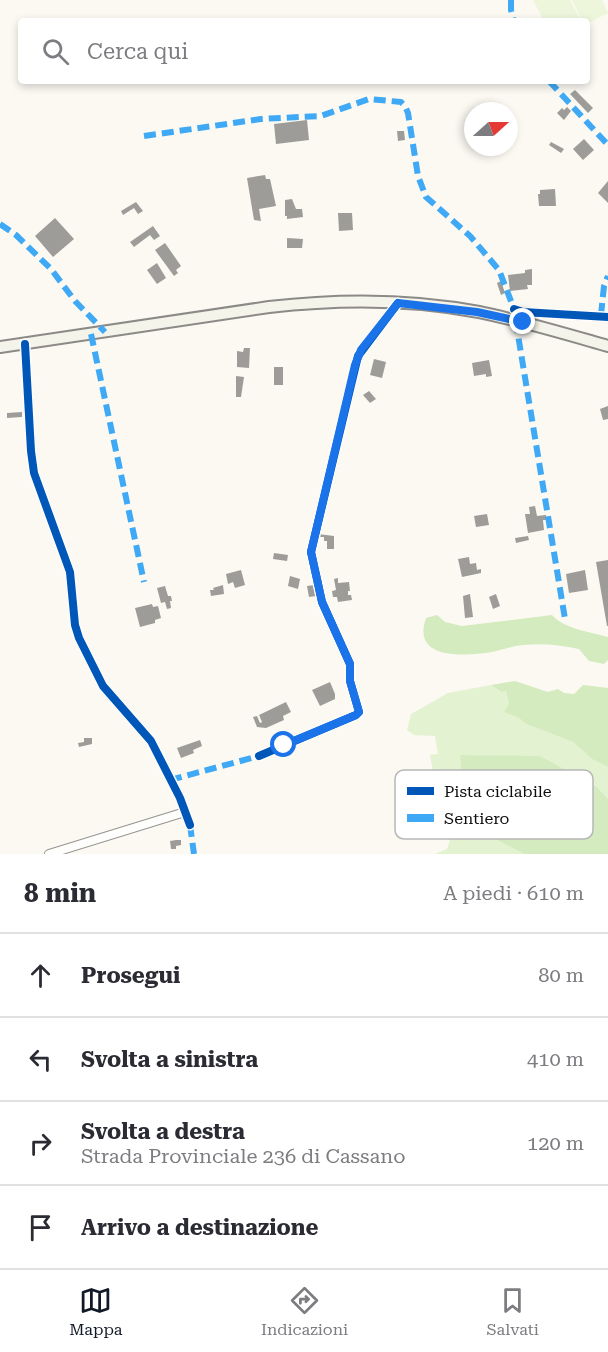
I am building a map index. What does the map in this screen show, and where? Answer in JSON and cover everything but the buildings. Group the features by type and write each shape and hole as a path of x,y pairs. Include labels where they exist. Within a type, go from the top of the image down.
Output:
{"main road":[{"path":"0,347 306,303 398,303 477,312 523,322 608,346"}],"street":[{"path":"259,756 359,712 350,681 350,664 322,602 311,552 358,356 398,303"},
{"path":"514,309 523,312 608,317"},
{"path":"25,344 30,451 34,473 70,572 75,625 79,638 102,686 150,741 180,798 190,825"},
{"path":"49,854 185,812"}],"green space":[{"path":"533,0 570,0 579,18 542,18"},
{"path":"572,0 602,0 608,13 590,22 590,18 581,18"},
{"path":"437,615 445,622 462,626 552,615 563,624 608,637 608,660 604,664 589,661 579,649 544,644 530,644 475,654 441,652 426,641 423,631 426,618"},
{"path":"515,681 548,692 558,689 564,693 574,694 583,685 608,688 608,767 592,759 573,742 526,724 519,718 504,712 509,704 506,691 501,692 491,685"},
{"path":"491,685 500,692 506,691 509,704 505,712 526,724 573,742 592,759 608,767 608,799 593,785 593,770 565,770 541,757 460,755 461,770 433,770 430,755 438,754 435,736 414,735 407,730 411,714 448,693"},
{"path":"460,755 540,756 566,770 461,770"},
{"path":"593,785 608,799 608,854 524,854 495,839 593,839"},
{"path":"450,839 495,839 524,854 435,854 447,849"}],"marked path":[{"path":"511,0 513,18"},
{"path":"552,84 608,145"},
{"path":"144,136 261,119 321,116 369,99 401,102 408,113 418,176 426,197 470,236 499,270 514,309"},
{"path":"0,224 16,235 51,269 75,301 105,332"},
{"path":"601,315 604,286 608,276"},
{"path":"519,321 517,329 565,619"},
{"path":"91,334 144,582"},
{"path":"170,780 259,756"},
{"path":"190,825 194,854"}],"cycle path":[{"path":"259,756 359,712 350,681 350,664 322,602 311,552 358,356 398,303"},
{"path":"514,309 523,312 608,317"},
{"path":"25,344 34,473 70,572 75,625 79,638 103,686 151,741 180,798 190,825"}],"route":[{"path":"284,745 359,712 350,681 350,664 322,602 311,552 355,365 361,350 398,303 477,312 523,322"}]}
